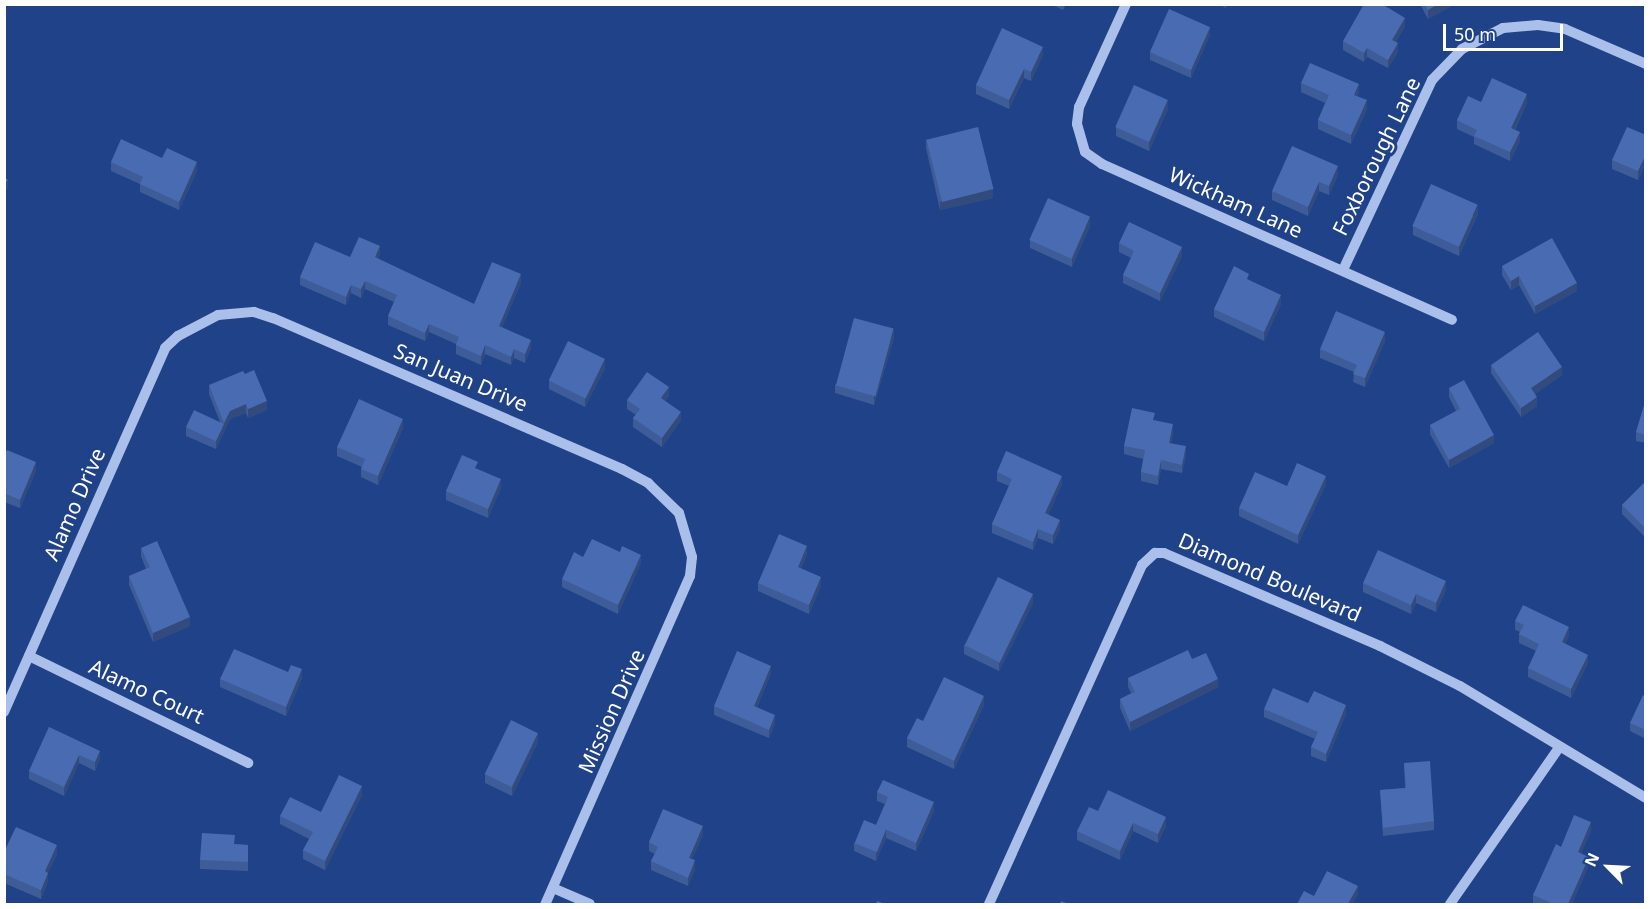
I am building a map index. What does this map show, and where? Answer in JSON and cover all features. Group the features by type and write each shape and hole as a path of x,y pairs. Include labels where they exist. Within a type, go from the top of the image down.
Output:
{"street":[{"name":"Wickham Lane","path":"1126,4 1079,107 1079,138 1085,152 1102,164 1452,320"},
{"name":"Foxborough Lane","path":"1343,270 1432,80 1462,49 1503,28 1538,25 1565,29 1646,64"},
{"name":"San Juan Drive","path":"196,325 235,312 273,318 622,469 667,499 686,530"},
{"name":"Alamo Drive","path":"4,712 156,365 165,348 196,325"},
{"name":"Mission Drive","path":"545,904 676,612 692,557 686,530"},
{"name":"Diamond Boulevard","path":"989,904 1142,565 1155,553 1164,553 1380,646 1461,686 1559,748 1646,798"},
{"name":"Alamo Court","path":"29,656 212,742 248,763"},
{"path":"1450,904 1559,748"},
{"path":"553,888 590,904"}],"building":[{"path":"1364,4 1382,4 1405,18 1392,40 1398,43 1388,60 1367,48 1364,53 1343,41"},
{"path":"1425,4 1438,4 1428,10"},
{"path":"1169,9 1210,27 1191,70 1150,52"},
{"path":"1002,28 1043,47 1031,72 1024,69 1009,100 976,85"},
{"path":"1310,63 1359,84 1354,95 1367,100 1351,135 1318,120 1329,95 1301,83"},
{"path":"1492,78 1527,94 1511,128 1520,132 1510,152 1474,136 1477,130 1457,120 1468,96 1481,102"},
{"path":"1134,85 1168,100 1149,142 1115,127"},
{"path":"978,127 993,189 942,202 927,140"},
{"path":"1627,127 1646,135 1646,157 1638,171 1612,160"},
{"path":"121,139 162,158 167,148 197,162 179,202 140,184 143,177 111,162"},
{"path":"1292,146 1338,166 1329,186 1319,182 1308,207 1272,191"},
{"path":"1431,184 1478,205 1459,247 1412,226"},
{"path":"1048,198 1090,217 1071,259 1029,240"},
{"path":"1129,222 1182,247 1160,293 1123,275 1134,251 1119,243"},
{"path":"359,237 380,246 375,257 474,304 492,262 521,274 499,326 531,340 525,354 514,349 511,357 485,345 481,356 456,345 459,337 429,324 425,333 388,316 397,295 365,281 361,289 351,285 346,297 300,277 315,242 350,257"},
{"path":"1552,238 1577,283 1535,306 1519,276 1511,281 1502,266"},
{"path":"1234,266 1249,274 1247,279 1281,295 1264,332 1214,309"},
{"path":"1336,311 1385,332 1365,378 1353,374 1357,365 1320,349"},
{"path":"854,318 894,329 875,396 836,386"},
{"path":"1538,332 1562,367 1531,388 1537,397 1521,408 1491,365"},
{"path":"568,341 605,359 586,399 549,381"},
{"path":"254,370 267,401 248,409 246,404 230,411 224,423 209,385 243,371 245,374"},
{"path":"647,372 669,387 661,398 681,412 662,438 633,418 640,409 627,400"},
{"path":"1464,380 1494,435 1449,460 1430,425 1460,409 1449,388"},
{"path":"359,399 403,419 378,476 361,469 365,459 337,447"},
{"path":"1646,399 1646,435 1636,432"},
{"path":"1132,408 1155,413 1153,420 1173,424 1169,443 1186,446 1182,465 1161,460 1158,476 1141,472 1145,450 1124,446"},
{"path":"194,410 224,424 216,441 186,427"},
{"path":"7,450 36,462 20,500 4,493 4,455"},
{"path":"1006,451 1062,476 1045,513 1060,520 1053,535 1038,529 1033,542 992,524 1012,479 997,472"},
{"path":"462,455 478,462 475,468 501,479 488,509 446,491"},
{"path":"1297,463 1326,476 1298,535 1239,508 1255,472 1287,486"},
{"path":"1646,481 1646,525 1644,527 1622,505"},
{"path":"779,534 807,546 798,567 821,577 809,605 758,583"},
{"path":"592,539 620,552 622,546 641,555 618,605 562,579 574,552 583,557"},
{"path":"157,541 190,617 153,633 129,576 150,567 141,548"},
{"path":"1378,550 1446,581 1436,603 1416,594 1411,605 1363,583"},
{"path":"998,577 1033,594 1000,662 965,645"},
{"path":"1523,605 1569,627 1562,642 1588,655 1571,689 1528,668 1539,644 1519,634 1524,625 1515,621"},
{"path":"234,649 288,672 291,665 302,669 286,707 220,679"},
{"path":"1188,650 1192,659 1206,653 1218,679 1130,722 1120,699 1135,692 1128,678"},
{"path":"737,651 771,666 754,706 775,715 769,730 714,706"},
{"path":"944,677 984,696 954,761 907,738 917,718 923,721"},
{"path":"1273,688 1308,703 1314,691 1346,705 1326,754 1311,747 1318,732 1264,709"},
{"path":"1643,695 1646,697 1646,730 1630,723"},
{"path":"511,720 538,733 512,787 485,774"},
{"path":"49,727 100,751 95,762 79,755 64,787 29,771"},
{"path":"1430,761 1434,821 1383,828 1380,790 1406,788 1404,763"},
{"path":"339,775 362,786 325,861 303,850 313,832 280,816 290,797 321,812"},
{"path":"883,780 934,802 916,843 876,825 888,797 877,792"},
{"path":"1108,790 1166,817 1158,834 1133,823 1120,851 1077,831 1089,807 1098,811"},
{"path":"663,809 703,826 689,858 695,860 688,878 651,861 658,847 649,842"},
{"path":"1574,815 1591,822 1578,852 1589,857 1568,904 1554,904 1533,895 1556,844 1561,847"},
{"path":"864,820 886,829 877,852 855,843"},
{"path":"16,827 57,845 45,871 48,873 41,890 4,874 4,852"},
{"path":"202,833 235,835 234,844 248,845 248,862 200,860"},
{"path":"1327,871 1358,886 1348,904 1297,904 1304,891 1314,896"}]}
